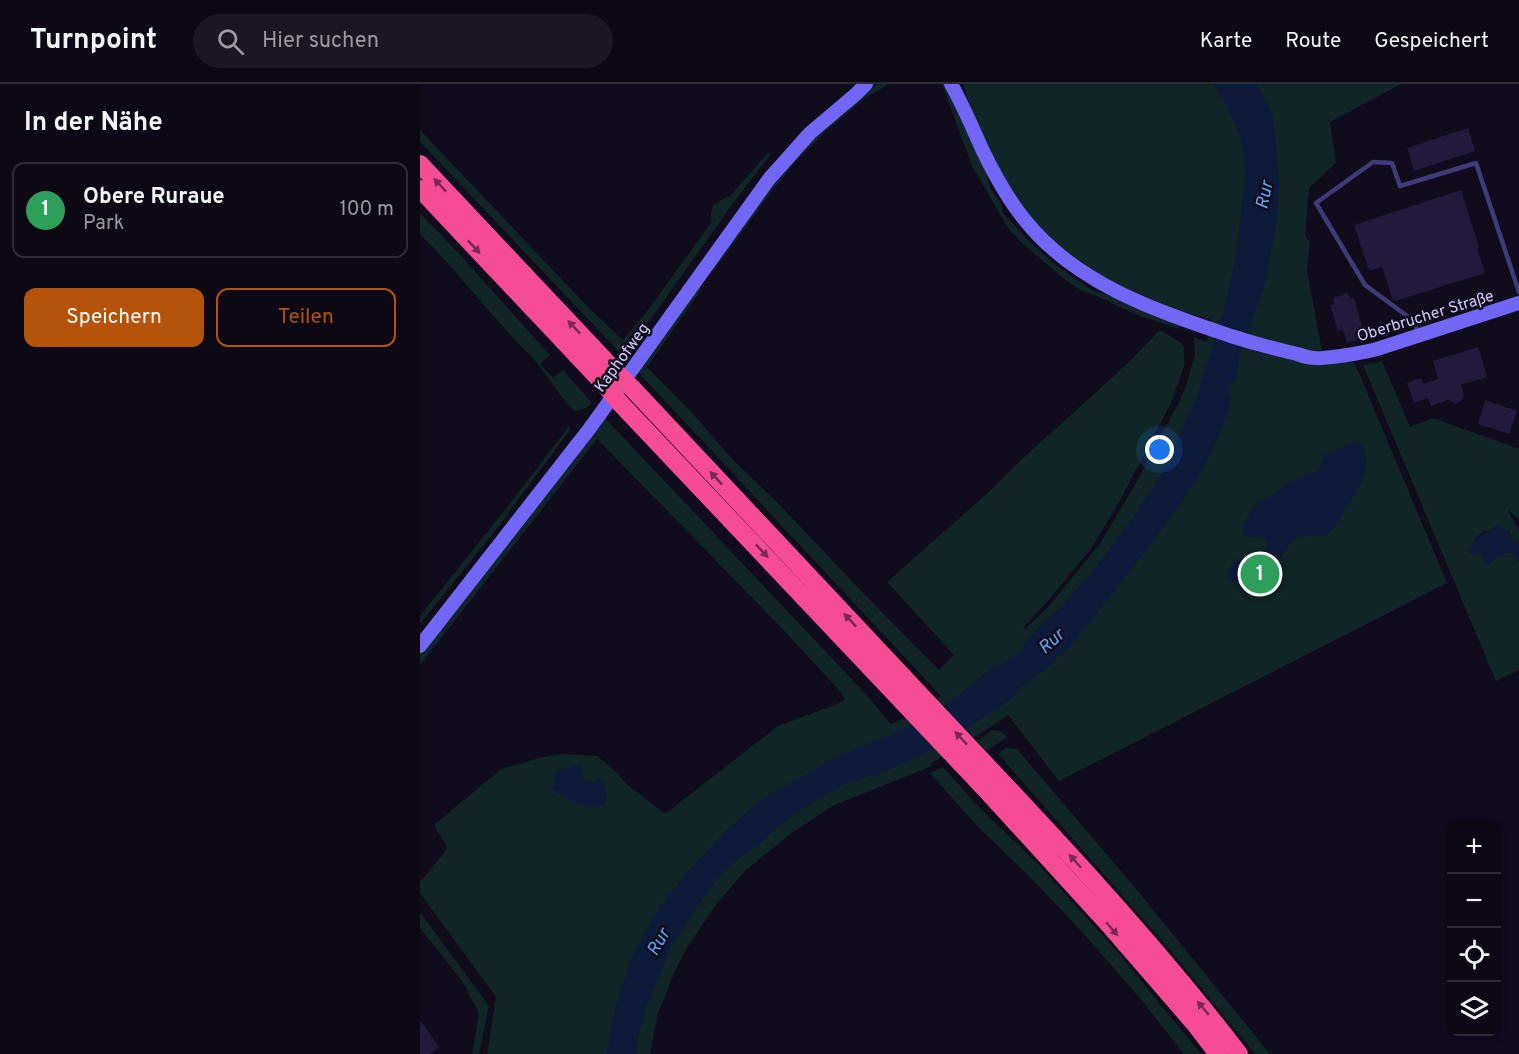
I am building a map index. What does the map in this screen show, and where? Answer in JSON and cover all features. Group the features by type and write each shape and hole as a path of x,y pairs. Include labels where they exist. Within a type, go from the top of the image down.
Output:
{"highway":[{"path":"420,164 609,377 620,403 884,669 995,786 1128,920 1206,1011 1239,1054"},
{"path":"420,189 609,377 632,388 884,669"},
{"path":"995,786 1218,1054"}],"main road":[{"name":"Kaphofweg","path":"420,646 596,419 769,179 810,133 866,84"},
{"name":"Kaphofweg","path":"856,94 872,84"},
{"path":"951,84 961,102"},
{"path":"958,84 961,102"},
{"name":"Oberbrucher Straße","path":"961,102 982,150 1003,189 1025,220 1044,241 1082,270 1118,293 1199,325 1270,349 1316,359 1356,354 1519,303"}],"lane":[{"path":"1419,335 1414,321 1365,285 1316,203 1373,162 1392,163 1400,186 1476,163 1519,292"}],"green space":[{"path":"878,84 889,84 865,98 825,132 797,160 713,272 712,266 786,167 829,123"},
{"path":"942,84 946,84 985,170 991,189 1002,205 1002,212 1031,243 1057,266 1095,292 1108,294 1141,310 1178,323 1179,329 1135,314 1078,289 1023,244 1008,228 972,166"},
{"path":"965,84 1401,84 1330,122 1336,163 1309,188 1305,236 1310,242 1307,271 1322,351 1354,361 1447,583 1059,781 1008,715 930,764 932,766 832,806 790,834 745,871 715,906 688,946 676,969 658,1013 650,1054 487,1054 496,997 420,893 420,882 447,847 434,825 501,769 561,754 597,756 629,786 665,814 778,726 845,699 778,624 597,439 420,665 420,653 605,418 863,691 891,724 913,714 941,696 637,371 696,286 702,289 647,367 694,415 734,461 777,502 939,670 954,655 887,582 991,490 1127,364 1160,330 1184,347 1184,366 1171,403 1118,504 1091,549 1023,628 1025,629 1049,606 1101,542 1179,402 1195,354 1194,337 1207,342 1211,319 1174,310 1098,276 1051,240 1012,193 994,161 975,120"},
{"path":"420,130 590,309 623,340 645,314 711,223 713,205 730,196 768,153 771,154 736,199 624,357 420,142"},
{"path":"420,213 550,355 540,364 553,378 563,370 592,403 586,408 574,411 568,405 532,357 420,234"},
{"path":"1382,361 1410,427 1433,418 1519,449 1519,519 1507,509 1519,530 1519,544 1512,540 1509,532 1495,527 1478,535 1471,551 1471,553 1482,556 1486,563 1507,552 1511,552 1519,562 1519,670 1496,681 1363,365"},
{"path":"570,425 570,430 495,531 420,624 420,616"},
{"path":"992,730 1000,731 1007,737 986,751 977,741"},
{"path":"1005,748 1017,749 1137,890 1270,1054 1255,1054 1167,946 998,754"},
{"path":"943,767 976,804 1038,864 1121,956 1201,1054 1184,1054 1139,997 1083,933 977,826 930,773"},
{"path":"420,912 489,1006 479,1054 472,1054 479,1013 462,981 420,928"}],"water":[{"name":"Rur","path":"1213,84 1257,84 1272,113 1279,184 1277,219 1266,279 1240,352 1236,380 1231,382 1228,388 1231,397 1226,417 1210,456 1189,492 1066,651 1042,673 1037,674 1021,687 1014,696 999,708 921,756 878,774 849,782 817,800 773,830 736,861 707,892 671,947 646,1007 638,1038 637,1054 607,1054 615,1008 632,957 658,909 689,870 725,832 759,801 836,757 898,732 949,703 993,667 1020,652 1046,619 1060,608 1093,571 1161,475 1196,399 1223,313 1235,262 1246,171 1236,125"},
{"path":"1357,442 1363,445 1365,454 1363,478 1333,529 1323,535 1293,541 1275,566 1260,577 1244,582 1232,581 1229,577 1229,570 1234,561 1258,554 1267,548 1266,540 1243,534 1243,525 1256,504 1286,484 1316,471 1328,452"},
{"path":"1499,526 1504,528 1512,540 1519,544 1519,562 1511,552 1507,552 1489,565 1481,555 1468,552 1480,534"},
{"path":"582,765 581,772 586,780 594,783 599,778 605,786 605,804 582,805 548,787 554,785 558,770"}],"building":[{"path":"1468,128 1475,151 1414,171 1407,148"},
{"path":"1461,190 1485,273 1393,300 1382,267 1369,271 1354,225"},
{"path":"1348,293 1350,299 1354,298 1365,338 1347,343 1343,329 1338,331 1330,305 1334,304 1333,298"},
{"path":"1478,347 1487,377 1461,385 1464,396 1461,401 1455,403 1448,400 1431,406 1428,398 1414,403 1407,383 1421,378 1423,384 1438,379 1433,361"},
{"path":"1485,400 1517,411 1509,434 1478,424"},
{"path":"420,1020 439,1047 430,1054 420,1054"}],"place":[{"name":"Obere Ruraue","path":"1260,574"}]}
